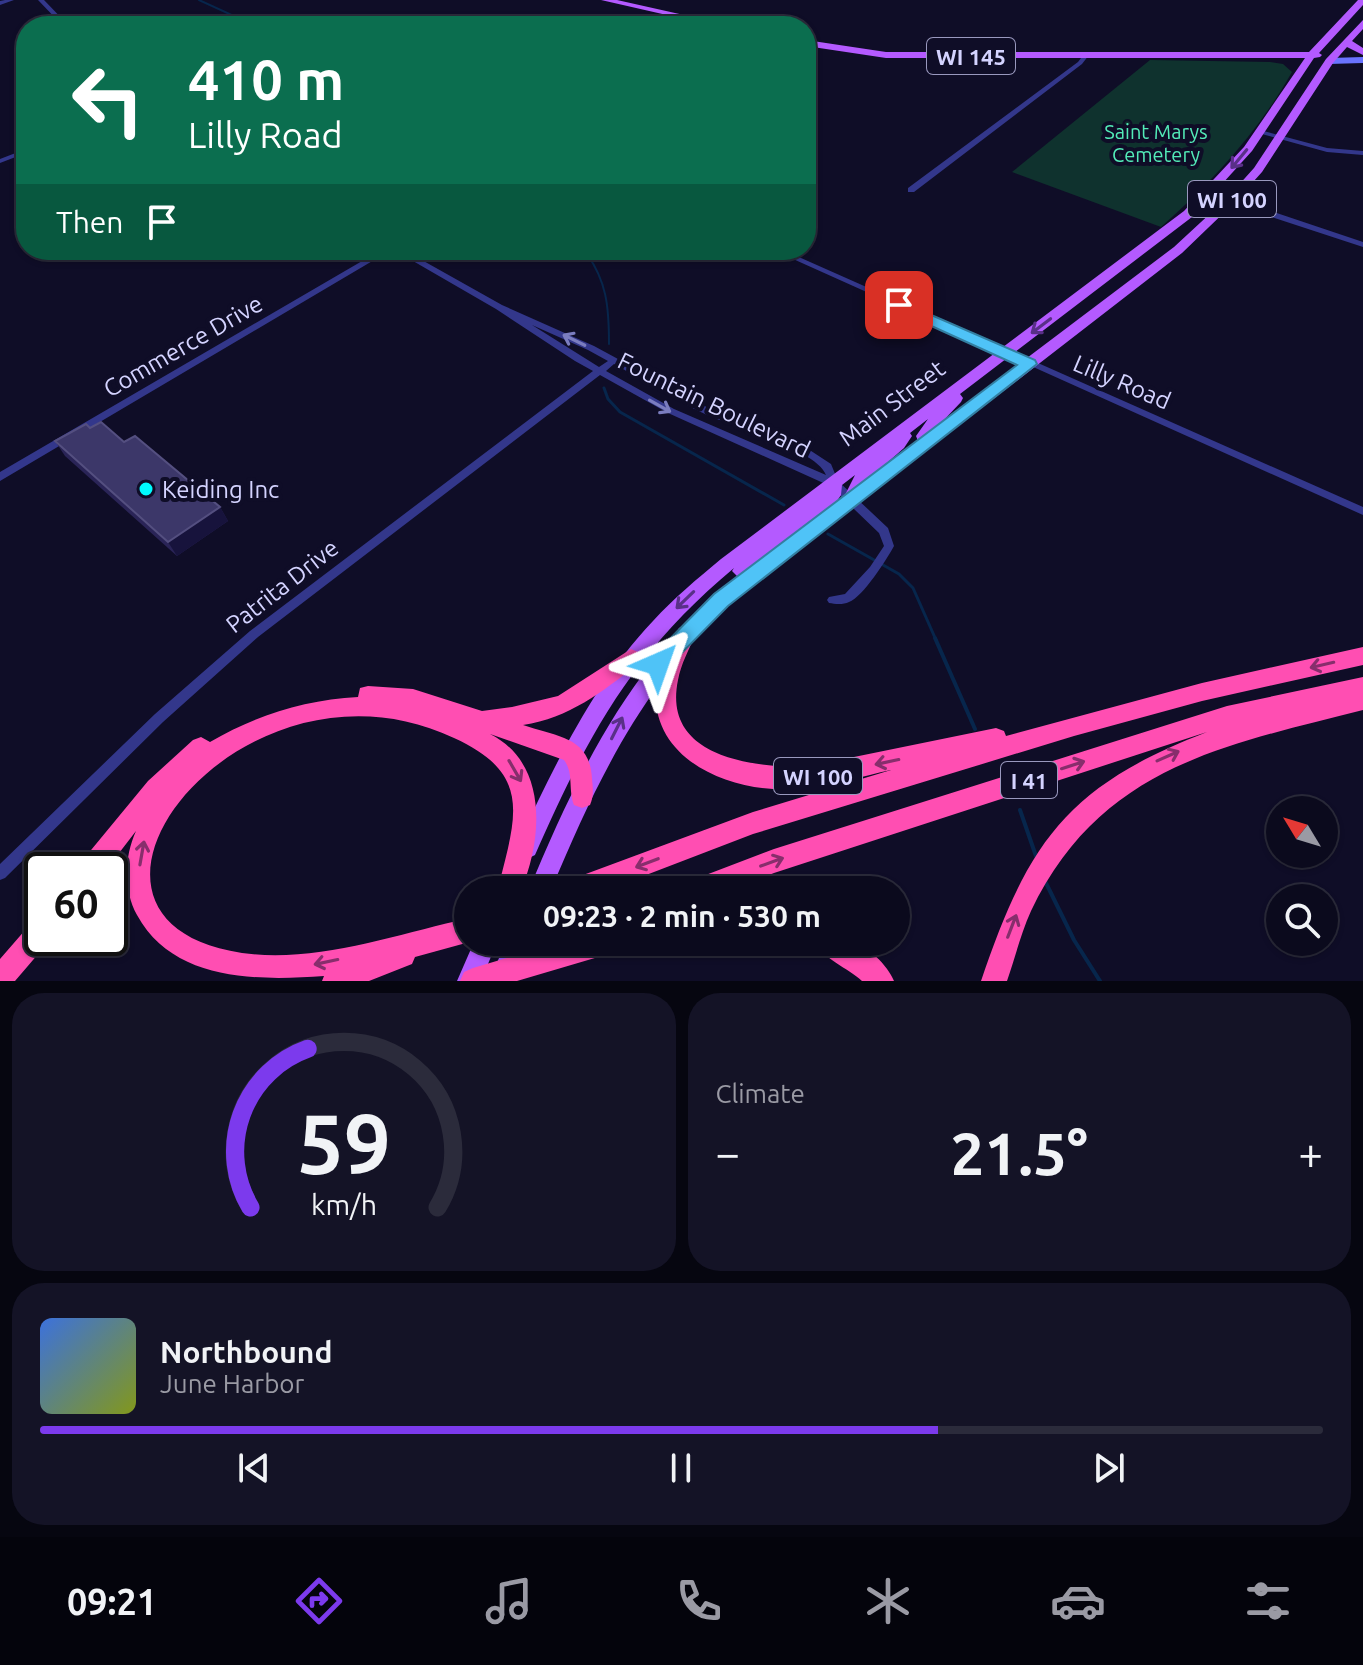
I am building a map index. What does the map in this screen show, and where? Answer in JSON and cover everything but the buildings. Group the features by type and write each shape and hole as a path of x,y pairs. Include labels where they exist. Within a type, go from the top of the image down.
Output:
{"highway":[{"name":"WI 100","path":"691,628 668,673 667,715 684,745 710,763 735,772 782,778 824,775 1007,735 1074,726"},
{"name":"I 41","path":"612,876 753,823 1074,726 1202,692 1363,656"},
{"path":"477,719 526,716 555,710 578,698 631,658"},
{"name":"I 41","path":"735,876 1227,716 1363,686"},
{"path":"106,852 179,763 217,736 251,719 313,700 370,695 413,699 572,752 580,763 582,797"},
{"path":"994,981 1014,921 1042,867 1089,807 1145,767 1182,750 1363,700"},
{"path":"454,934 309,965 266,968 212,960 182,948 157,928 143,903 139,880 140,852 147,830 177,784 220,748 277,722 324,710 359,707 385,709 450,726 481,738 509,760 522,784 526,816 512,876"},
{"path":"335,981 454,935"},
{"path":"0,979 24,951"},
{"path":"461,981 526,956"},
{"path":"471,981 557,956"},
{"path":"852,956 881,981"}],"main road":[{"path":"605,0 682,16"},
{"path":"1321,58 1363,0"},
{"name":"Main Street","path":"515,876 592,713 631,658 699,586 1188,214 1262,129 1298,75 1346,42 1363,23"},
{"path":"1346,42 1363,56"},
{"name":"WI 145","path":"816,44 886,55 1321,58"},
{"name":"WI 145","path":"1137,55 1269,60 1321,58"},
{"name":"Main Street","path":"546,876 622,718 644,683 691,628 1152,270 1231,200 1297,113 1321,58"},
{"path":"1269,60 1289,65 1298,75"},
{"path":"1130,260 1152,270"},
{"path":"927,444 924,436 927,430 953,403 962,385"},
{"path":"852,500 855,484 887,457 912,423"},
{"path":"691,628 712,595 830,500 835,490 834,483"},
{"path":"471,981 481,956"},
{"path":"501,981 512,956"}],"street":[{"path":"0,3 11,0"},
{"path":"41,0 56,16"},
{"path":"662,16 668,13"},
{"path":"911,190 1080,63 1086,55"},
{"path":"1321,58 1363,56"},
{"path":"1262,129 1327,150 1363,153"},
{"path":"1283,135 1329,145 1363,146"},
{"path":"1208,193 1363,245"},
{"name":"Commerce Drive","path":"0,477 370,260"},
{"name":"Fountain Boulevard","path":"416,260 499,307 599,371 686,419 834,483"},
{"name":"Lilly Road","path":"799,260 1363,511"},
{"name":"Fountain Boulevard","path":"499,307 529,318 711,413 799,447 828,467 834,483"},
{"name":"Patrita Drive","path":"0,873 159,718 254,634 613,361"},
{"path":"833,600 848,598 886,555 889,546 884,531 834,483"}],"green space":[{"name":"Saint Marys Cemetery","path":"1150,60 1270,62 1283,64 1292,72 1233,155 1161,227 1012,172"}],"waterway":[{"path":"199,0 234,16"},
{"path":"591,260 605,294 609,344"},
{"path":"604,388 608,399 620,412 784,505"},
{"path":"828,534 899,574 913,588 936,640"},
{"path":"935,638 975,729"},
{"path":"1020,810 1037,859"},
{"path":"1045,881 1074,940 1100,981"}],"place":[{"name":"Keiding Inc","path":"146,489"}],"route":[{"path":"658,664 721,600 1029,364 899,305"}]}
